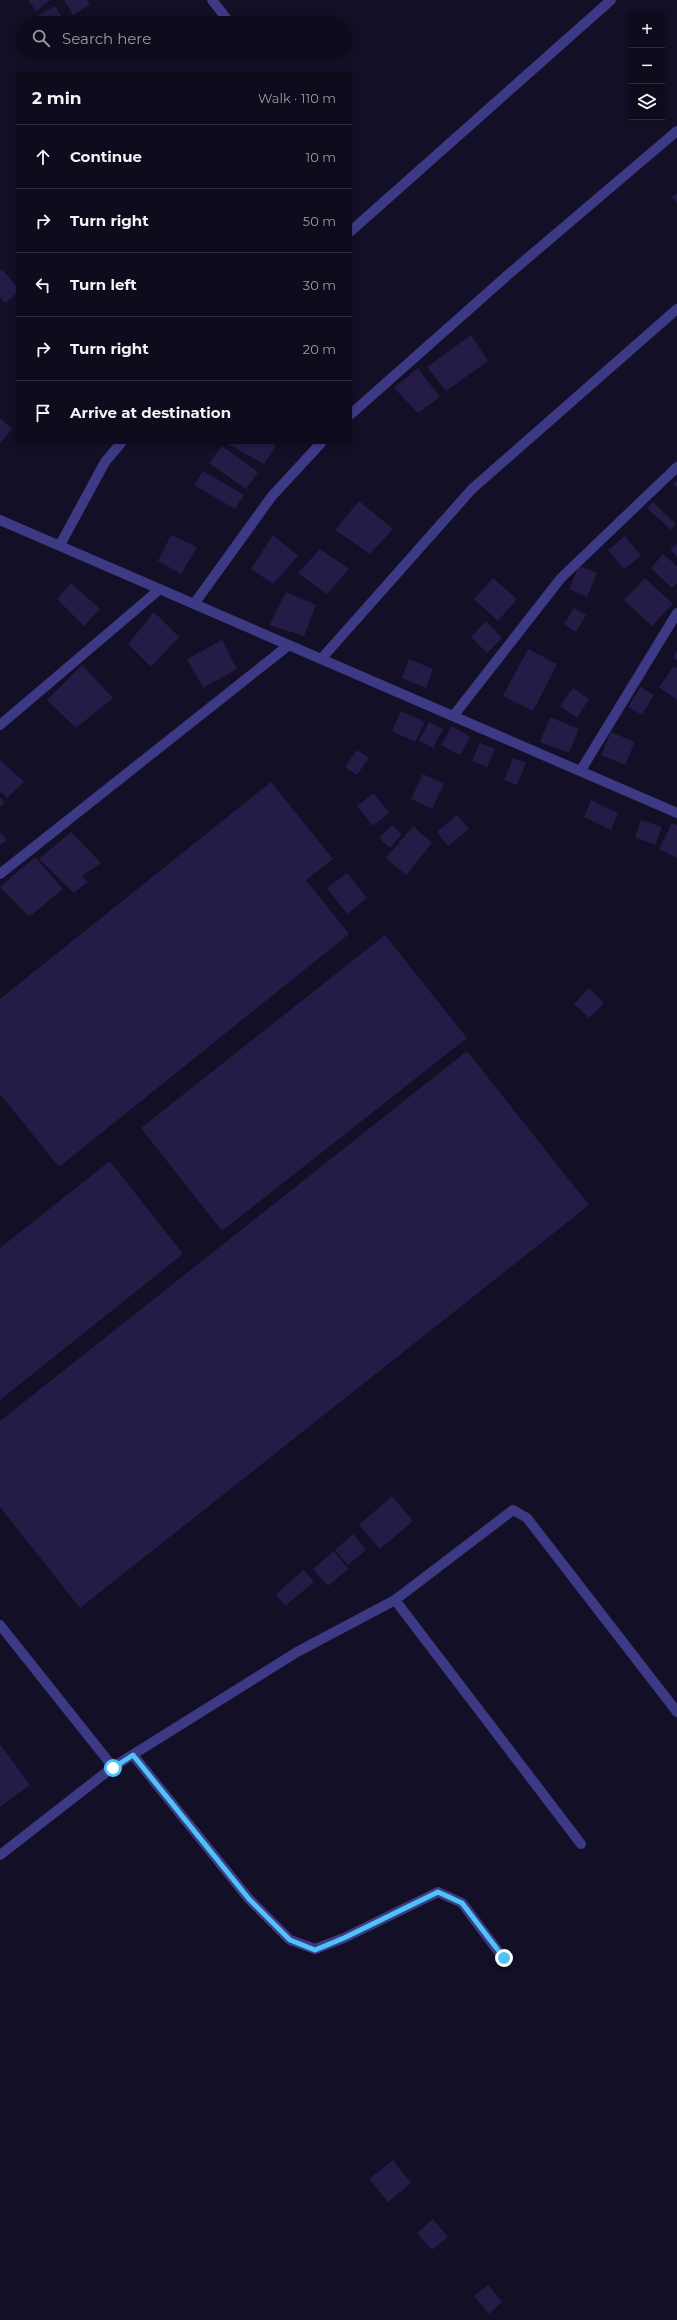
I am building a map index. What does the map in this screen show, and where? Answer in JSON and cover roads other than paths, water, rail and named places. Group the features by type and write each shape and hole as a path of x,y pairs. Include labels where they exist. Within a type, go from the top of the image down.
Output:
{"street":[{"path":"212,0 225,16"},
{"path":"352,230 611,0"},
{"path":"352,413 510,273 677,131"},
{"path":"322,658 472,489 677,309"},
{"path":"60,545 105,462 120,444"},
{"path":"194,604 272,496 320,444"},
{"path":"454,715 561,578 677,467"},
{"path":"0,520 454,715 677,813"},
{"path":"0,725 160,588"},
{"path":"580,770 677,613"},
{"path":"0,874 289,645"},
{"path":"0,1855 113,1768 297,1652 395,1600 513,1510 527,1518 677,1712"},
{"path":"395,1600 581,1844"},
{"path":"0,1625 113,1768"},
{"path":"133,1755 249,1899 290,1940 315,1950 344,1938 438,1892 462,1903 504,1958"}]}
